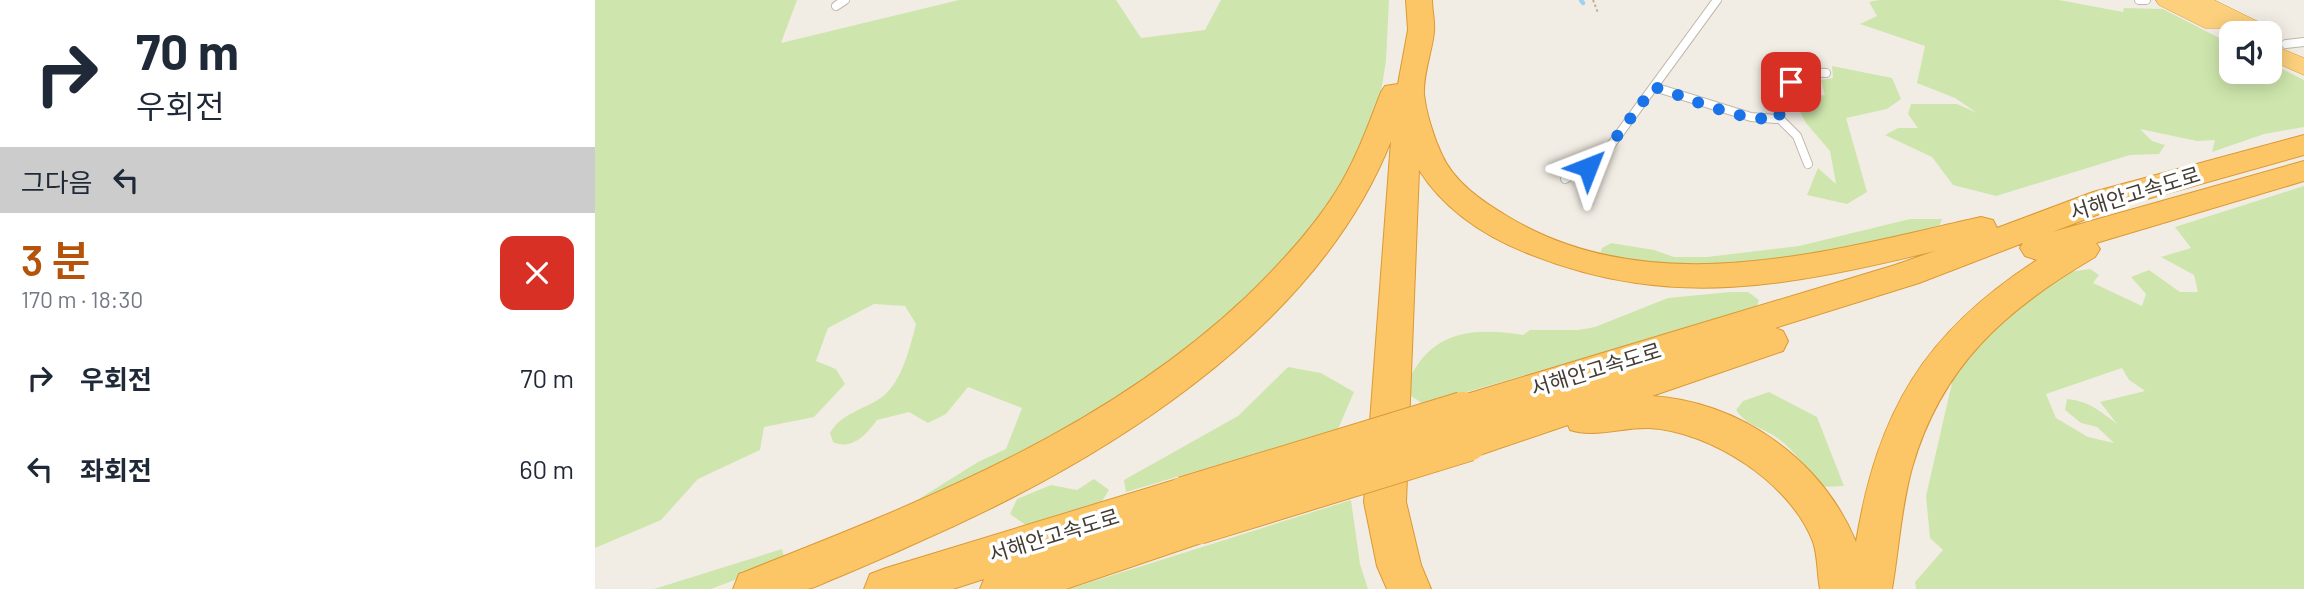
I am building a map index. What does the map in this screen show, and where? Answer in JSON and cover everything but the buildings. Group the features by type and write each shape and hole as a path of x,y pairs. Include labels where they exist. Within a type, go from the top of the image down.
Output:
{"highway":[{"path":"1411,9 1430,0"},
{"path":"1411,9 1438,0"},
{"path":"2167,0 2219,26"},
{"path":"2210,4 2241,21"},
{"path":"1386,589 1379,570 1366,510 1367,396 1411,9"},
{"path":"2292,44 2304,68"},
{"path":"1403,93 1430,162 1466,204 1519,238 1599,265 1644,274 1692,279 1769,273 2104,200"},
{"path":"755,589 896,533 1003,484 1090,434 1160,388 1227,336 1311,253 1344,206 1403,93"},
{"path":"1403,93 1385,502 1399,566 1409,589"},
{"name":"서해안고속도로","path":"1465,426 1907,274 2104,200 2301,154"},
{"name":"서해안고속도로","path":"886,589 1191,510 1959,277 2034,249 2134,222 2301,154"},
{"path":"1870,589 1877,535 1893,467 1914,407 1941,361 1968,331 2010,293 2059,261 2134,222"},
{"path":"1465,426 1647,412 1687,417 1741,440 1782,468 1815,503 1835,543 1842,589"},
{"name":"서해안고속도로","path":"1002,589 1191,510"}],"lane":[{"path":"836,6 845,0"},
{"path":"1565,179 1599,161 1717,0"},
{"path":"2139,0 2146,0"},
{"path":"1779,118 1782,96 1791,82 1801,74 1825,73"},
{"path":"1654,87 1751,117 1779,118 1797,136 1808,164"}],"path":[{"path":"1593,0 1598,13"}],"green space":[{"path":"595,0 797,0 781,43 959,0 1116,0 1141,38 1205,30 1221,0 1389,0 1386,61 1378,110 1357,163 1292,263 1120,405 861,535 978,462 1006,449 1022,408 968,387 946,414 928,423 909,412 877,420 869,431 853,443 833,442 830,433 840,421 882,397 889,390 900,373 911,343 916,324 905,306 874,304 828,328 816,361 836,369 845,384 814,417 764,427 760,450 698,479 661,520 595,548"},
{"path":"2059,0 2123,12 2124,8 2163,9 2219,38 2219,84 2282,84 2282,69 2304,80 2304,127 2264,134 2212,152 2215,140 2197,141 2140,129 2152,141 2165,145 2159,154 2130,155 1996,196 1953,185 1932,157 1885,135 1898,128 1918,128 1908,114 1911,104 1957,104 1977,113 1955,98 1917,83 1925,46 1860,24 1877,16 1869,2"},
{"path":"1832,66 1892,78 1901,99 1887,109 1846,118 1867,192 1847,204 1807,195 1818,168 1836,184 1830,151 1806,123 1793,99 1825,95 1821,80 1833,78"},
{"path":"2304,186 2304,589 1916,589 1915,582 1943,550 1930,538 1926,496 1957,361 1981,332 2068,272 2090,269 2099,275 2093,283 2142,306 2146,294 2131,277 2149,270 2180,292 2198,292 2194,275 2161,257 2191,248 2175,227","holes":["2122,368 2129,380 2145,391 2100,402 2117,424 2088,404 2067,399 2065,410 2081,423 2097,427 2114,443 2088,437 2056,418 2046,394"]},
{"path":"1910,219 1942,219 1939,227 1818,257 1652,269 1600,254 1602,248 1611,243 1654,250 1674,257 1707,257 1799,246"},
{"path":"1748,292 1759,300 1756,308 1432,402 1422,403 1411,396 1407,384 1416,366 1428,353 1440,343 1454,337 1486,332 1523,335 1530,330 1578,330 1595,327 1668,298"},
{"path":"1288,367 1321,373 1354,392 1338,429 1126,492 1124,480 1238,416"},
{"path":"1769,392 1817,417 1844,486 1820,487 1789,448 1776,437 1745,420 1736,410 1743,401"},
{"path":"1094,479 1109,490 1099,506 1030,528 1010,514 1017,499 1051,485 1077,490"},
{"path":"1351,500 1360,564 1368,589 1069,589"},
{"path":"782,549 785,561 711,589 654,589"}],"route":[{"path":"1588,167 1599,161 1654,87 1751,117 1776,119 1779,118 1778,108 1782,96 1791,82"}]}
